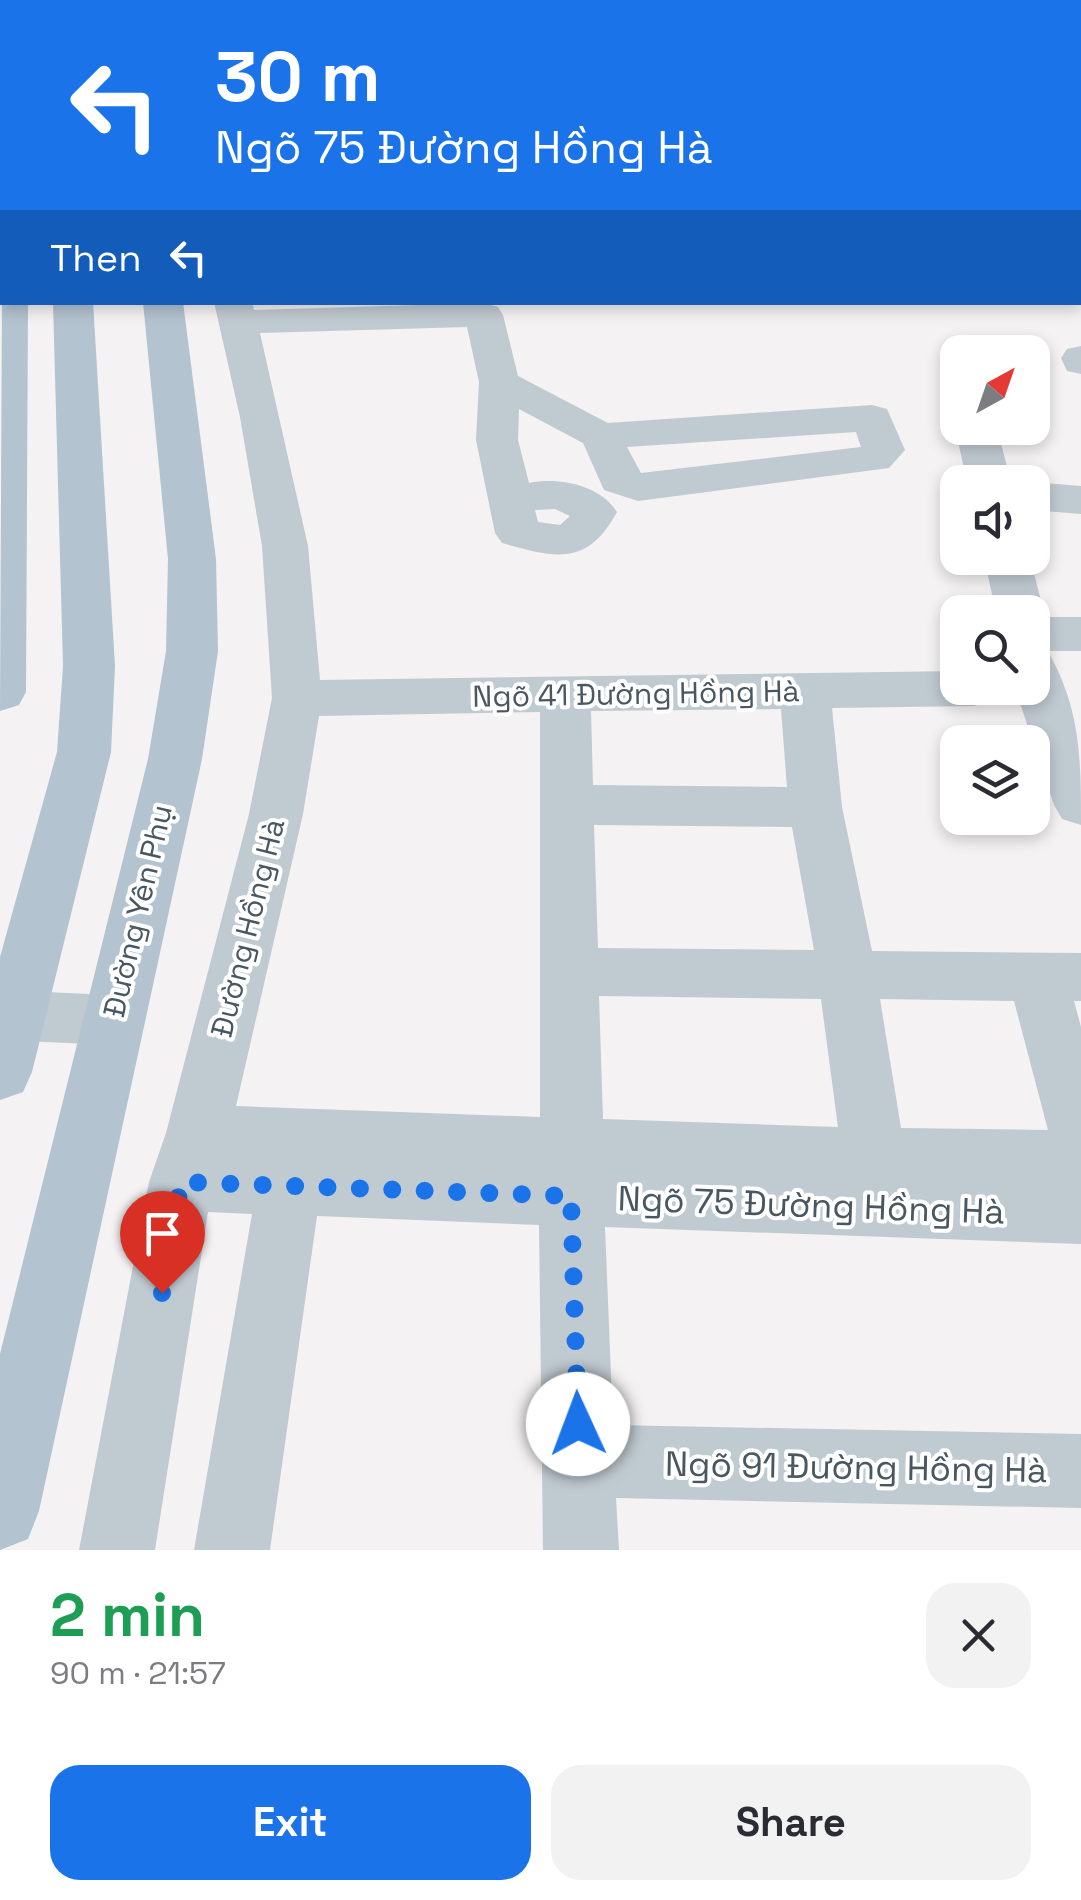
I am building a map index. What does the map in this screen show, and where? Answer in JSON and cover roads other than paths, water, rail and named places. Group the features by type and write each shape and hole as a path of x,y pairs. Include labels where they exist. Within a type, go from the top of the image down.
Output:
{"main road":[{"path":"5,1034 84,752 89,666 72,305"},
{"name":"Đường Yên Phụ","path":"0,1511 175,759 192,651 192,559 163,305"},
{"path":"0,692 5,313"}],"street":[{"path":"235,312 484,315 499,382 498,440 512,504"},
{"name":"Đường Hồng Hà","path":"116,1550 190,1158 276,814 297,698 285,546 261,418 235,312"},
{"path":"499,382 601,436 872,418 884,450 874,459 638,487 620,480 601,436"},
{"path":"1050,497 1081,500"},
{"path":"1050,634 1081,634"},
{"name":"Ngõ 41 Đường Hồng Hà","path":"297,698 940,689"},
{"path":"805,691 815,808 846,973 874,1157"},
{"path":"565,695 581,1550"},
{"path":"1045,705 1077,783"},
{"path":"567,805 815,808"},
{"path":"570,972 1059,977 1081,1135"},
{"path":"5,1034 112,1020"},
{"name":"Ngõ 75 Đường Hồng Hà","path":"571,1172 874,1157 1081,1159"},
{"name":"Ngõ 75 Đường Hồng Hà","path":"190,1158 571,1172 1081,1214"},
{"path":"232,1550 294,1160"},
{"name":"Ngõ 91 Đường Hồng Hà","path":"580,1462 1078,1485"}]}
